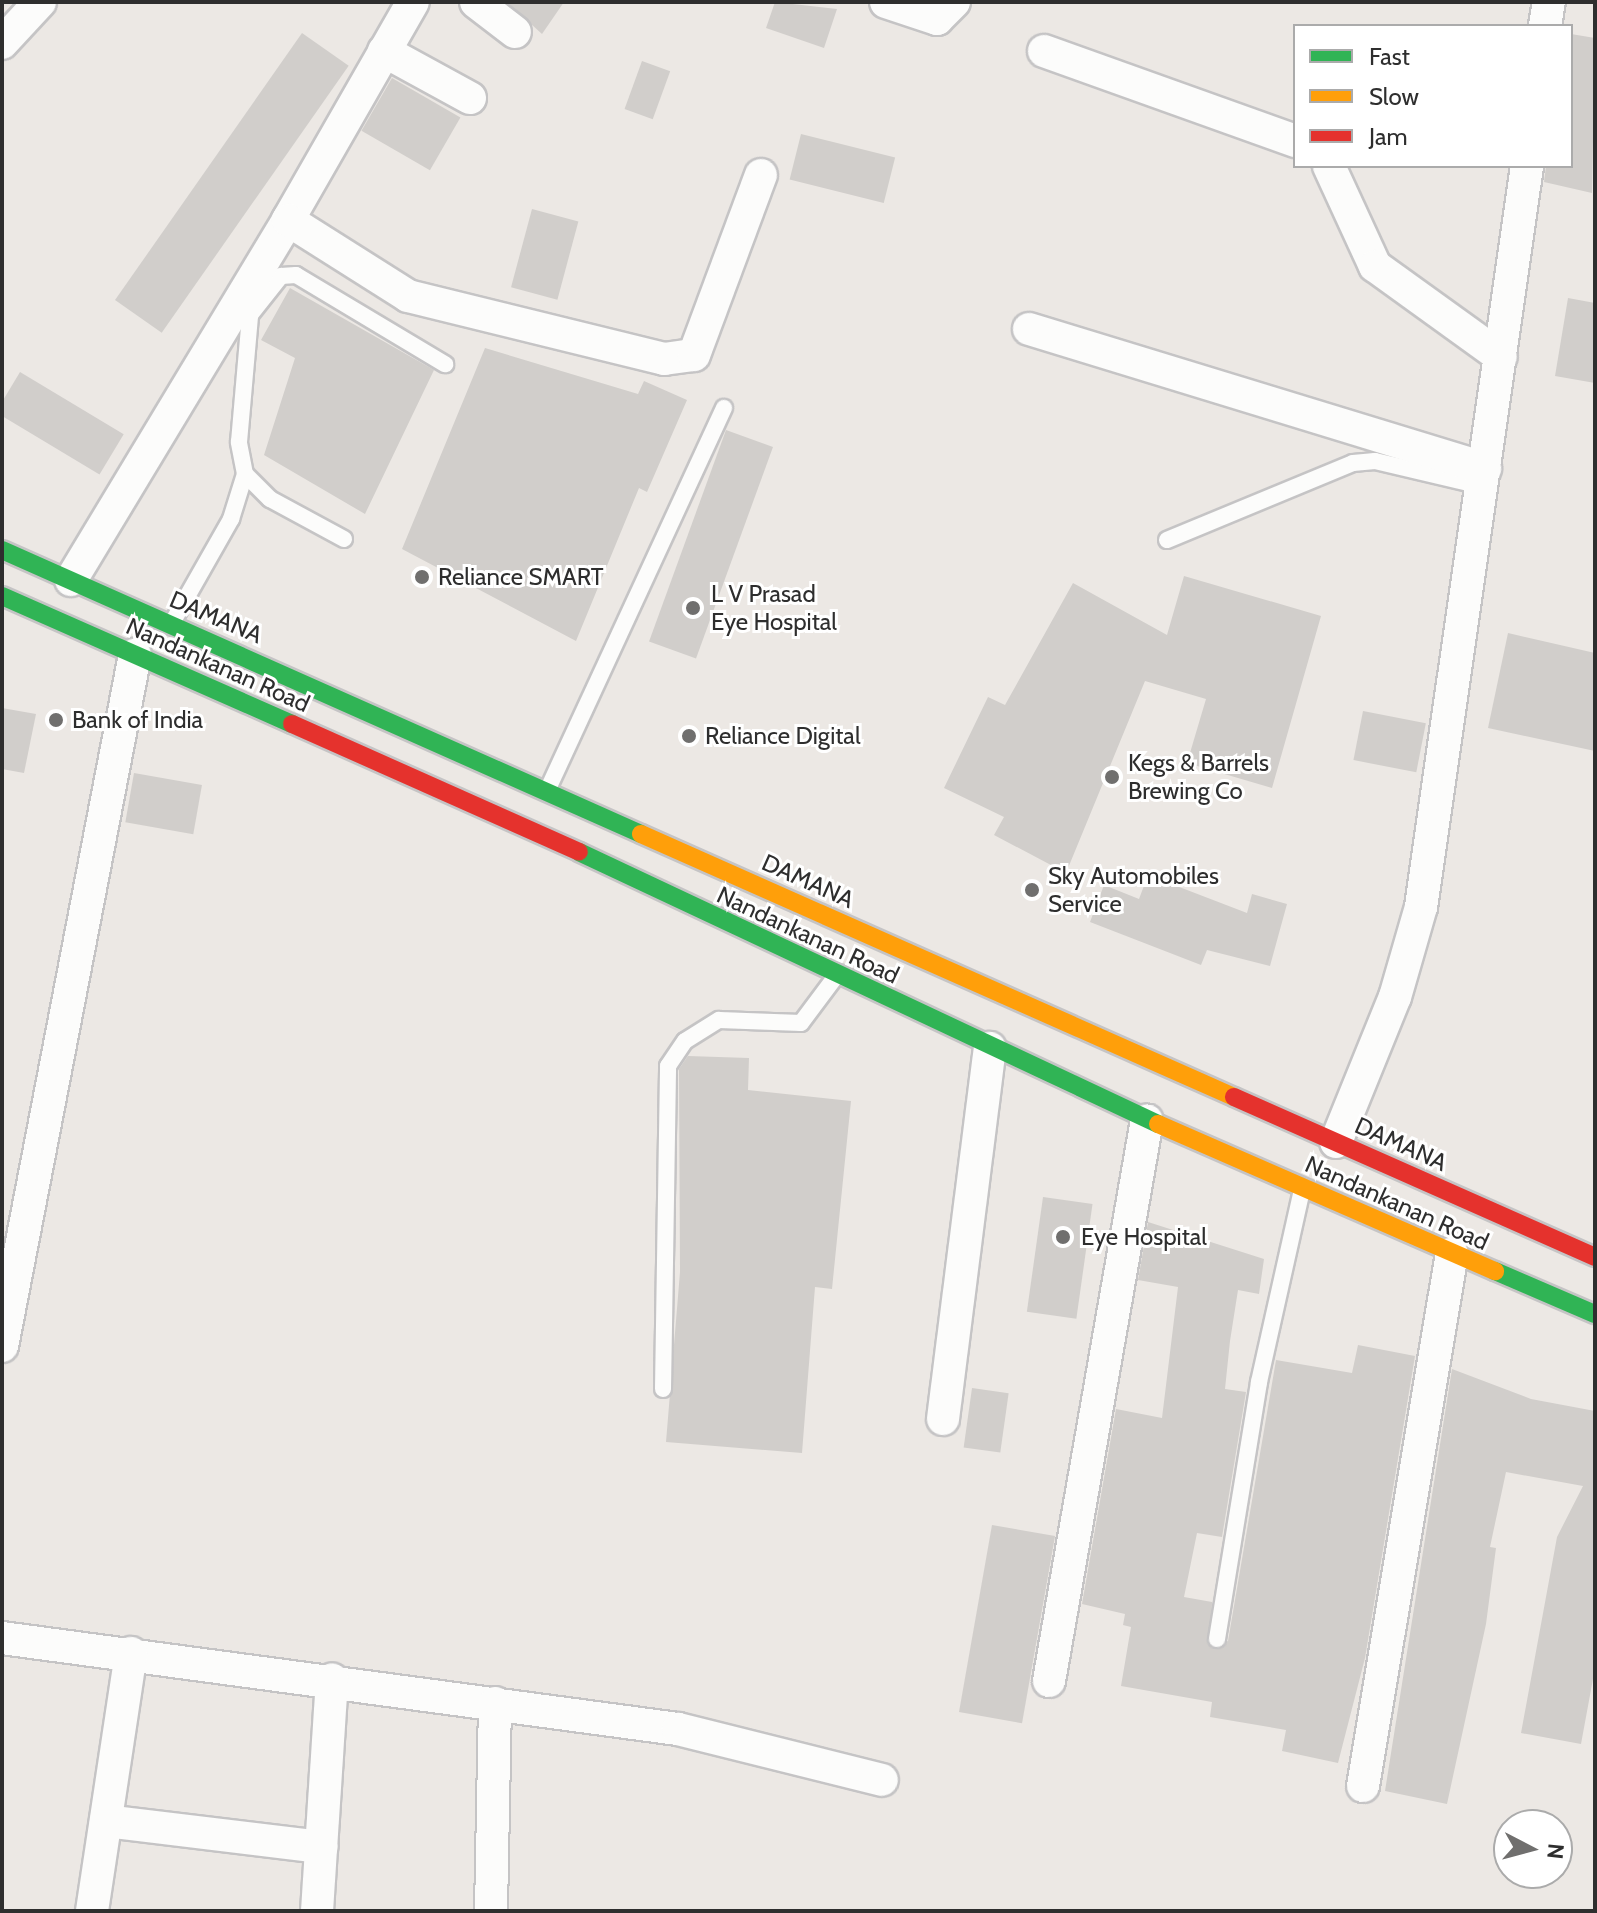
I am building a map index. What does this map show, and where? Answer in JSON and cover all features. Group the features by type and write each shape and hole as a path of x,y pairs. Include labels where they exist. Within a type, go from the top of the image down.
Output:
{"main road":[{"name":"DAMANA","path":"2,550 1595,1257"},
{"name":"Nandankanan Road","path":"2,596 526,827 1147,1120 1595,1314"}],"street":[{"path":"2,43 40,2"},
{"path":"71,580 288,220 413,2"},
{"path":"476,2 515,32"},
{"path":"886,2 937,19 954,2"},
{"path":"1545,24 1549,2"},
{"path":"384,51 470,98"},
{"path":"1044,51 1293,140"},
{"path":"1330,168 1375,266 1501,357"},
{"path":"1336,1142 1395,997 1421,907 1527,168"},
{"path":"288,220 408,296 664,359 694,355 761,175"},
{"path":"1029,329 1483,477"},
{"path":"2,1346 135,655"},
{"path":"943,1419 990,1048"},
{"path":"1049,1681 1147,1120"},
{"path":"1363,1786 1452,1253"},
{"path":"2,1638 332,1679 729,1737 882,1780"},
{"path":"92,1911 131,1653"},
{"path":"317,1911 332,1679"},
{"path":"491,1911 495,1703"},
{"path":"106,1821 321,1847"}],"lane":[{"path":"172,625 231,519 245,474 239,442 250,315 281,276 311,281 445,364"},
{"path":"547,792 724,408"},
{"path":"1167,540 1353,463 1375,461 1483,477"},
{"path":"245,474 270,499 344,539"},
{"path":"663,1389 668,1066 685,1041 719,1020 801,1023 836,974"},
{"path":"1217,1639 1259,1382 1302,1188"}],"building":[{"path":"507,2 564,2 542,34"},
{"path":"775,2 837,9 824,48 766,28"},
{"path":"302,33 349,66 162,333 115,300"},
{"path":"1573,34 1595,38 1592,193 1544,182 1546,168 1573,168"},
{"path":"642,61 670,71 653,119 625,109"},
{"path":"392,78 460,118 430,170 362,131"},
{"path":"801,134 895,157 884,203 790,180"},
{"path":"532,209 578,221 557,300 511,287"},
{"path":"290,288 434,370 365,514 264,455 295,358 261,340"},
{"path":"1568,298 1595,303 1595,383 1555,376"},
{"path":"485,348 638,394 644,381 687,400 647,492 639,488 576,641 402,549"},
{"path":"20,372 124,434 100,475 2,416 2,402"},
{"path":"726,430 773,447 696,659 649,641"},
{"path":"1184,576 1321,616 1272,788 1187,763 1206,699 1145,681 1066,873 994,835 1004,817 944,788 988,697 1005,705 1073,583 1167,635"},
{"path":"1508,633 1595,653 1595,751 1488,728"},
{"path":"2,708 36,714 24,773 2,769"},
{"path":"1363,711 1426,723 1416,772 1353,760"},
{"path":"134,773 202,785 193,834 125,822"},
{"path":"1148,875 1247,913 1252,894 1287,904 1270,966 1207,950 1201,965 1090,922 1104,885 1139,899"},
{"path":"688,1056 749,1058 748,1090 851,1101 832,1289 815,1287 802,1453 666,1442 680,1272 679,1069"},
{"path":"1043,1197 1093,1204 1076,1319 1027,1312"},
{"path":"1148,1222 1264,1259 1259,1294 1238,1290 1230,1341 1225,1389 1246,1392 1222,1537 1197,1533 1184,1597 1212,1602 1211,1648 1228,1641 1276,1360 1352,1373 1358,1345 1415,1356 1365,1658 1338,1763 1282,1751 1286,1730 1210,1717 1212,1702 1121,1686 1131,1627 1123,1625 1125,1614 1082,1604 1116,1409 1162,1418 1178,1287 1138,1280"},
{"path":"1452,1369 1531,1399 1595,1411 1595,1668 1581,1744 1521,1733 1557,1537 1583,1486 1506,1472 1490,1547 1496,1548 1486,1624 1447,1804 1385,1791"},
{"path":"972,1388 1009,1393 1000,1453 964,1447"},
{"path":"992,1525 1055,1536 1022,1723 959,1712"}],"traffic: fast":[{"path":"2,550 641,834"},
{"path":"2,596 292,724"},
{"path":"579,852 1158,1124"},
{"path":"1495,1271 1595,1314"}],"traffic: slow":[{"path":"641,834 1234,1097"},
{"path":"1158,1124 1495,1271"}],"traffic: jam":[{"path":"292,724 579,852"},
{"path":"1234,1097 1595,1257"}],"place":[{"name":"Reliance SMART","path":"422,577"},
{"name":"L V Prasad Eye Hospital","path":"693,608"},
{"name":"Bank of India","path":"56,720"},
{"name":"Reliance Digital","path":"689,736"},
{"name":"Kegs & Barrels Brewing Co","path":"1112,777"},
{"name":"Sky Automobiles Service","path":"1032,890"},
{"name":"Eye Hospital","path":"1063,1237"}]}
